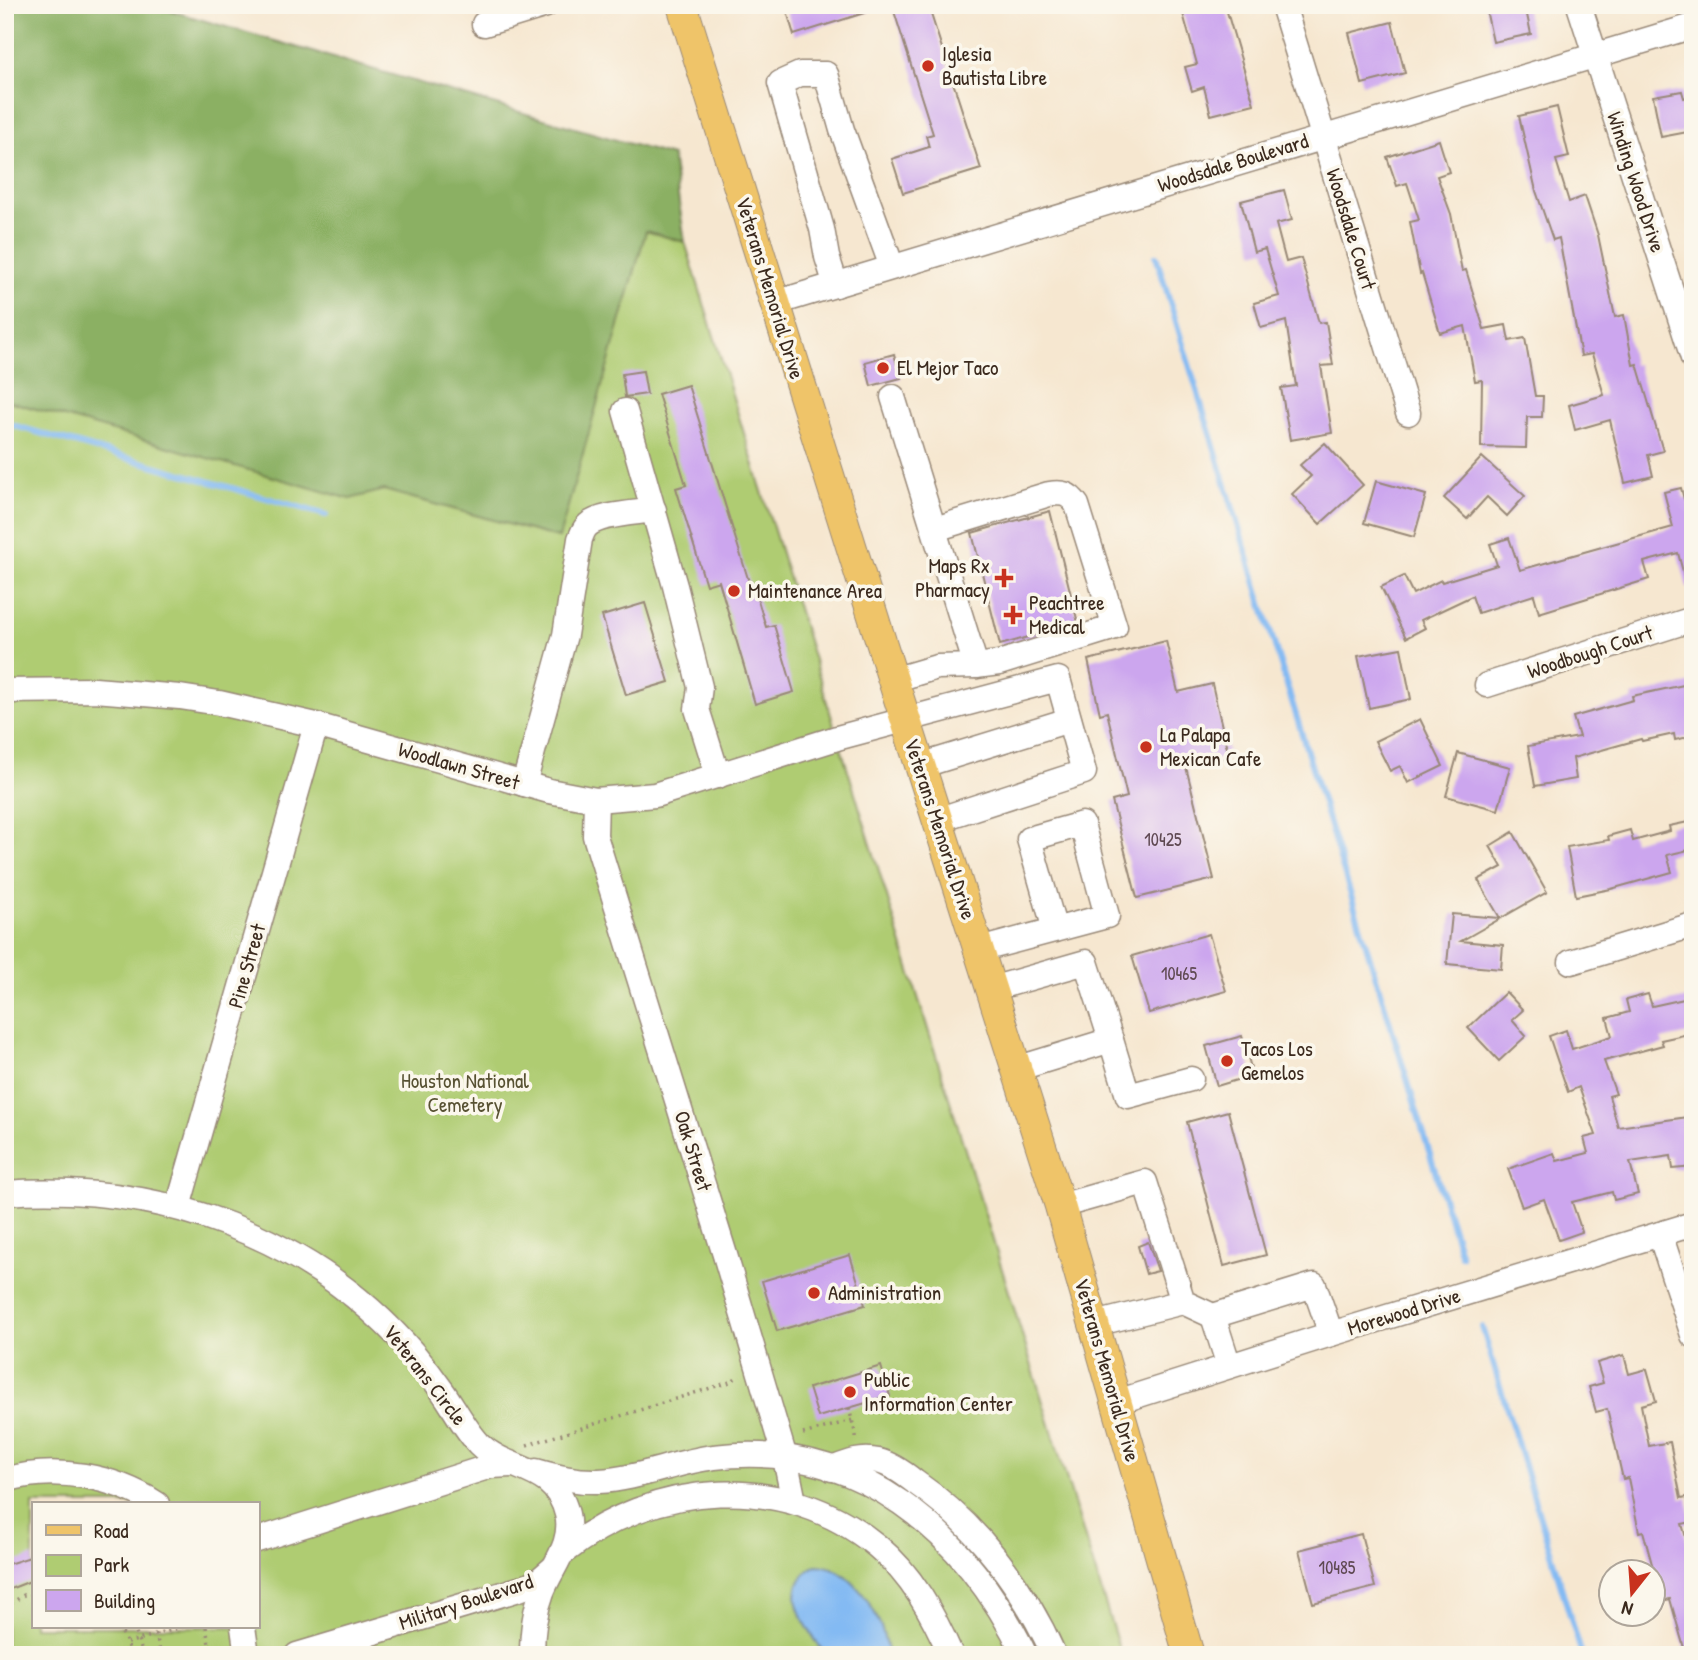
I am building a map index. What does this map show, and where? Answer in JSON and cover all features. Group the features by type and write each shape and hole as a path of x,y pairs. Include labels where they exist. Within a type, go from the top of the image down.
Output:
{"main road":[{"name":"Veterans Memorial Drive","path":"682,5 1060,1206 1189,1655"}],"street":[{"path":"484,24 546,5"},
{"name":"Woodsdale Court","path":"1283,5 1408,413"},
{"name":"Winding Wood Drive","path":"1580,5 1594,55 1688,322 1693,358"},
{"name":"Woodsdale Boulevard","path":"775,303 1693,26"},
{"path":"836,285 780,83 800,74 826,74 842,130 892,267"},
{"path":"893,397 976,666"},
{"path":"625,411 700,687 697,709 718,776"},
{"path":"893,680 937,667 999,663 1115,627 1077,505 1068,494 1049,494 935,529"},
{"path":"524,784 565,635 583,531 589,524 601,518 654,510"},
{"name":"Woodbough Court","path":"1487,685 1693,619"},
{"name":"Woodlawn Street","path":"5,691 95,690 167,696 255,710 524,784 596,800 655,795 837,738 1058,679 1069,720"},
{"path":"920,766 1069,720 1084,772 937,820"},
{"name":"Pine Street","path":"178,1207 316,725"},
{"name":"Oak Street","path":"596,800 595,836 725,1255 785,1458 794,1502"},
{"path":"1571,962 1693,925"},
{"path":"979,950 1055,930"},
{"path":"991,989 1086,962 1128,1096 1191,1079"},
{"path":"1016,1069 1111,1040"},
{"path":"1060,1206 1145,1182 1183,1303"},
{"name":"Veterans Circle","path":"5,1193 86,1192 132,1197 178,1207 223,1222 265,1240 307,1263 381,1320 443,1390 479,1444 492,1455 521,1460 547,1480 559,1495 567,1514 568,1534 535,1616 532,1655"},
{"name":"Morewood Drive","path":"1116,1402 1693,1224"},
{"path":"1660,1234 1693,1335"},
{"path":"1095,1324 1183,1303 1213,1316 1314,1285 1331,1334"},
{"path":"1213,1316 1229,1366"},
{"path":"259,1539 491,1466 521,1460 558,1477 598,1481 717,1457 736,1455 785,1458 850,1475 894,1498 934,1527 991,1595 1025,1655"},
{"path":"832,1469 850,1461 877,1461 908,1476 956,1514 983,1542 1021,1596 1054,1655"},
{"path":"5,1480 38,1474 95,1478 122,1486 153,1502"},
{"name":"Military Boulevard","path":"297,1655 519,1589 537,1582 601,1525 673,1499 728,1493 769,1496 794,1502 832,1517 876,1545 917,1590 951,1655"}],"path":[{"path":"521,1460 730,1382 741,1371"},
{"path":"849,1408 862,1460"},
{"path":"803,1434 853,1420"},
{"path":"5,1607 32,1593"},
{"path":"120,1628 129,1655"},
{"path":"134,1628 143,1655"},
{"path":"155,1628 162,1655"},
{"path":"127,1643 179,1628"},
{"path":"206,1628 211,1653"},
{"path":"174,1655 211,1653 241,1644"}],"green space":[{"path":"5,5 151,5 672,156 685,242 646,231 559,538 384,490 350,499 5,400"},
{"name":"Houston National Cemetery","path":"646,231 685,242 1121,1655 5,1655 5,400 350,498 384,490 558,538"}],"water":[{"path":"816,1565 837,1570 862,1593 881,1626 888,1655 825,1655 803,1620 796,1597 804,1575"}],"building":[{"path":"785,5 876,5 877,9 794,35"},
{"path":"892,5 928,5 981,169 903,193 892,159 929,147 926,136 933,134"},
{"path":"1198,5 1225,5 1254,104 1211,115 1204,87 1192,91 1185,67 1197,64 1182,10"},
{"path":"1485,5 1525,5 1531,34 1493,42"},
{"path":"1392,22 1405,73 1362,84 1349,33"},
{"path":"1682,91 1684,98 1693,96 1693,131 1661,137 1653,96"},
{"path":"1557,107 1569,157 1556,160 1569,202 1585,196 1598,235 1615,317 1624,315 1633,365 1637,364 1663,451 1648,455 1653,476 1625,483 1610,420 1575,430 1569,405 1604,395 1592,354 1581,356 1559,238 1553,240 1536,191 1519,116"},
{"path":"1439,140 1449,172 1437,176 1451,214 1462,271 1466,270 1484,329 1506,325 1509,341 1525,338 1535,396 1543,396 1542,417 1527,417 1526,448 1481,447 1482,380 1475,381 1465,326 1440,333 1422,273 1420,274 1410,222 1419,220 1407,183 1397,186 1387,157"},
{"path":"1284,190 1292,220 1276,224 1286,262 1301,258 1319,323 1326,322 1333,365 1321,366 1332,433 1290,440 1281,388 1296,386 1286,321 1261,328 1254,303 1279,296 1265,249 1254,252 1241,201"},
{"path":"894,354 901,378 871,386 865,362"},
{"path":"643,371 647,394 625,397 622,374"},
{"name":"Maintenance Area","path":"688,385 754,598 757,597 766,627 774,625 794,692 755,704 719,581 706,585 676,488 686,485 658,394"},
{"path":"1325,443 1363,485 1320,524 1292,494 1311,476 1300,465"},
{"path":"1482,457 1525,496 1507,516 1487,497 1467,519 1444,498"},
{"path":"1376,481 1426,495 1414,537 1364,523"},
{"path":"1681,488 1684,499 1693,497 1693,587 1687,587 1678,553 1644,562 1649,579 1539,613 1534,595 1478,613 1472,596 1421,620 1425,628 1406,638 1381,587 1404,576 1413,594 1441,580 1442,582 1497,565 1490,544 1509,538 1520,570 1673,527 1664,492"},
{"path":"1050,511 1078,623 1000,645 972,533"},
{"path":"645,603 669,682 626,695 602,616"},
{"path":"1166,641 1178,692 1212,684 1229,757 1186,767 1214,879 1137,898 1112,801 1127,797 1107,712 1100,714 1088,660"},
{"path":"1401,648 1411,699 1369,708 1358,656"},
{"path":"1693,683 1693,736 1675,740 1674,734 1642,741 1641,739 1573,758 1576,779 1535,786 1528,746 1579,737 1573,717 1633,700 1632,696"},
{"path":"1420,719 1443,766 1408,783 1400,766 1390,771 1375,741"},
{"path":"1458,753 1510,767 1498,810 1446,796"},
{"path":"1693,821 1693,849 1667,855 1672,872 1576,896 1567,847 1609,840 1608,836 1630,830 1633,841 1670,831 1669,826"},
{"path":"1513,832 1547,892 1461,941 1503,945 1501,969 1447,964 1452,914 1500,918 1478,880 1502,867 1490,846"},
{"path":"1209,934 1226,991 1149,1013 1132,956"},
{"path":"1506,992 1523,1010 1512,1020 1526,1036 1499,1061 1468,1028"},
{"path":"1648,994 1652,1006 1693,997 1693,1033 1661,1040 1663,1045 1604,1061 1616,1094 1609,1096 1618,1127 1688,1117 1693,1167 1673,1169 1671,1156 1630,1162 1638,1194 1614,1200 1612,1192 1572,1202 1582,1232 1559,1240 1544,1199 1522,1207 1508,1169 1554,1153 1557,1161 1588,1153 1584,1138 1596,1135 1579,1087 1568,1092 1549,1036 1566,1030 1572,1049 1612,1036 1607,1018 1629,1012 1626,1000"},
{"path":"1242,1036 1253,1075 1217,1086 1206,1046"},
{"path":"1228,1111 1266,1255 1224,1266 1187,1122"},
{"path":"1148,1242 1158,1271 1146,1274 1138,1246"},
{"name":"Administration","path":"850,1255 865,1305 777,1331 762,1281"},
{"path":"1624,1355 1629,1374 1647,1369 1656,1401 1641,1405 1649,1446 1670,1442 1681,1498 1687,1497 1692,1522 1682,1524 1693,1561 1693,1655 1686,1655 1670,1599 1666,1600 1666,1558 1650,1558 1643,1531 1639,1532 1628,1478 1623,1479 1607,1409 1596,1412 1589,1387 1603,1383 1597,1363"},
{"name":"Public Information Center","path":"881,1366 890,1396 818,1417 809,1388"},
{"path":"1361,1534 1375,1587 1313,1603 1299,1550"},
{"path":"32,1556 32,1580 5,1591 5,1565"}],"waterway":[{"path":"1156,256 1461,1256"},
{"path":"5,423 326,515"},
{"path":"1482,1327 1582,1655"}],"place":[{"name":"Iglesia Bautista Libre","path":"928,66"},
{"name":"El Mejor Taco","path":"883,368"},
{"name":"Maps Rx Pharmacy","path":"1004,578"},
{"name":"Maintenance Area","path":"734,591"},
{"name":"Peachtree Medical","path":"1013,615"},
{"name":"La Palapa Mexican Cafe","path":"1146,747"},
{"name":"Tacos Los Gemelos","path":"1227,1061"},
{"name":"Administration","path":"814,1293"},
{"name":"Public Information Center","path":"850,1392"}]}
